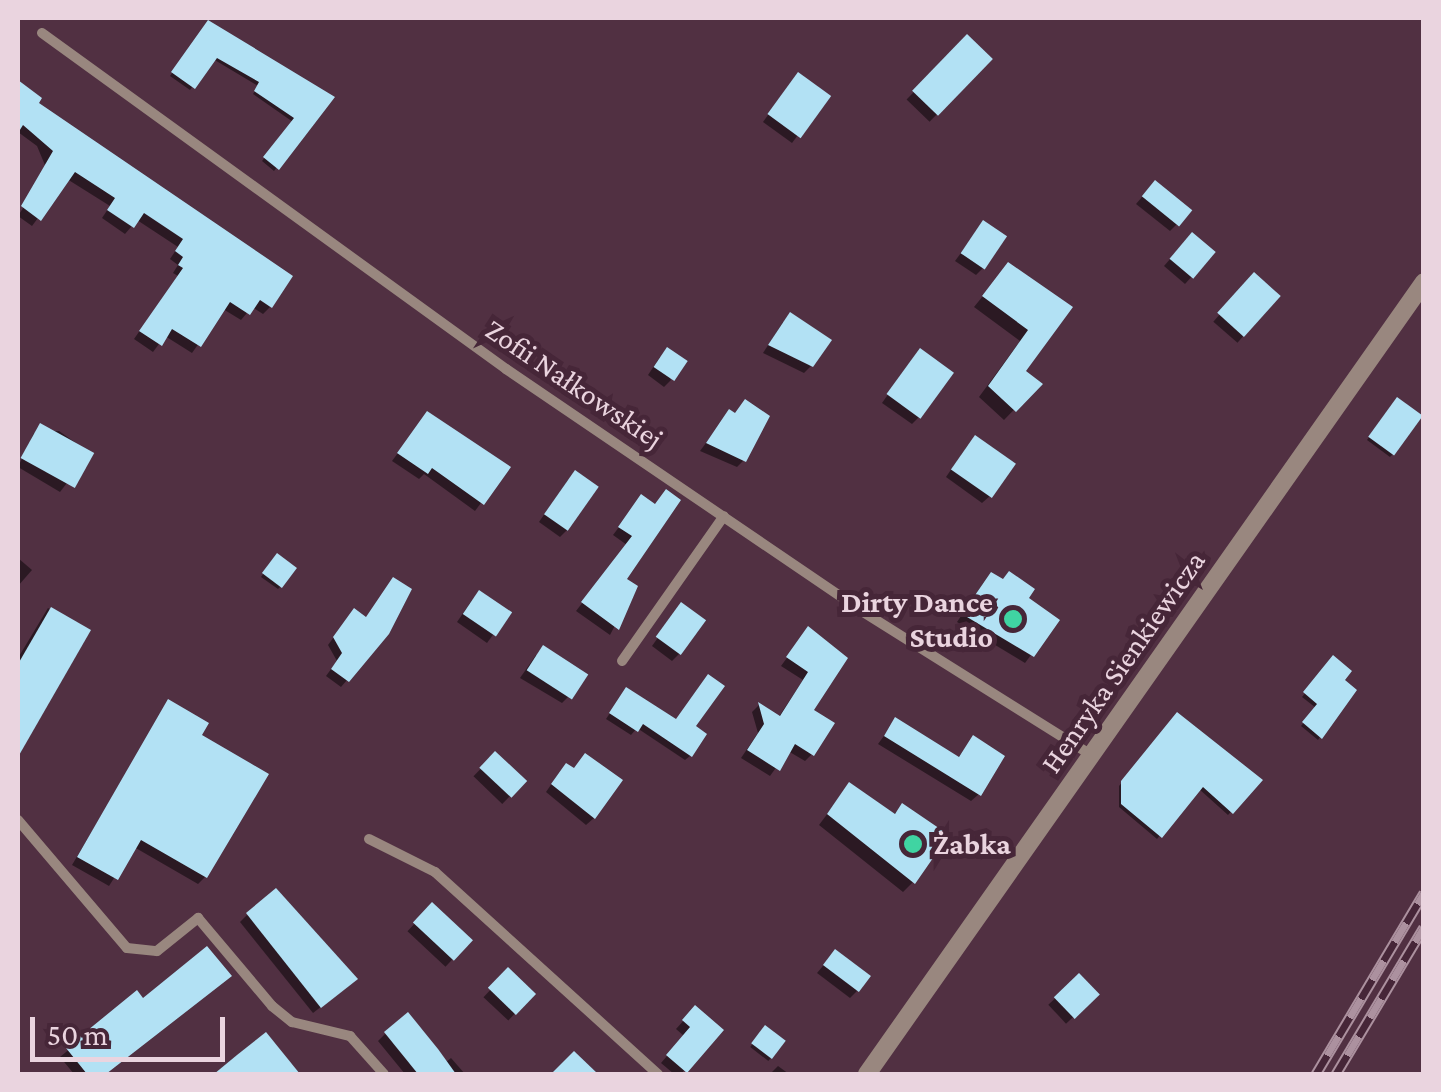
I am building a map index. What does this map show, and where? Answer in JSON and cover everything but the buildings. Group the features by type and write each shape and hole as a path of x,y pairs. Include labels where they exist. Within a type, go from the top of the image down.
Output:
{"street":[{"name":"Zofii Nałkowskiej","path":"42,34 272,204 724,516 984,692 1091,756"},
{"name":"Henryka Sienkiewicza","path":"867,1074 1424,282"},
{"path":"622,661 724,516"},
{"path":"18,820 127,948 157,951 198,918 272,1006 292,1022 350,1036 384,1074"},
{"path":"369,839 435,872 658,1074"}],"railway":[{"path":"1316,1074 1424,893"},
{"path":"1336,1074 1424,927"}],"place":[{"name":"Dirty Dance Studio","path":"1013,619"},
{"name":"Żabka","path":"913,844"}]}
